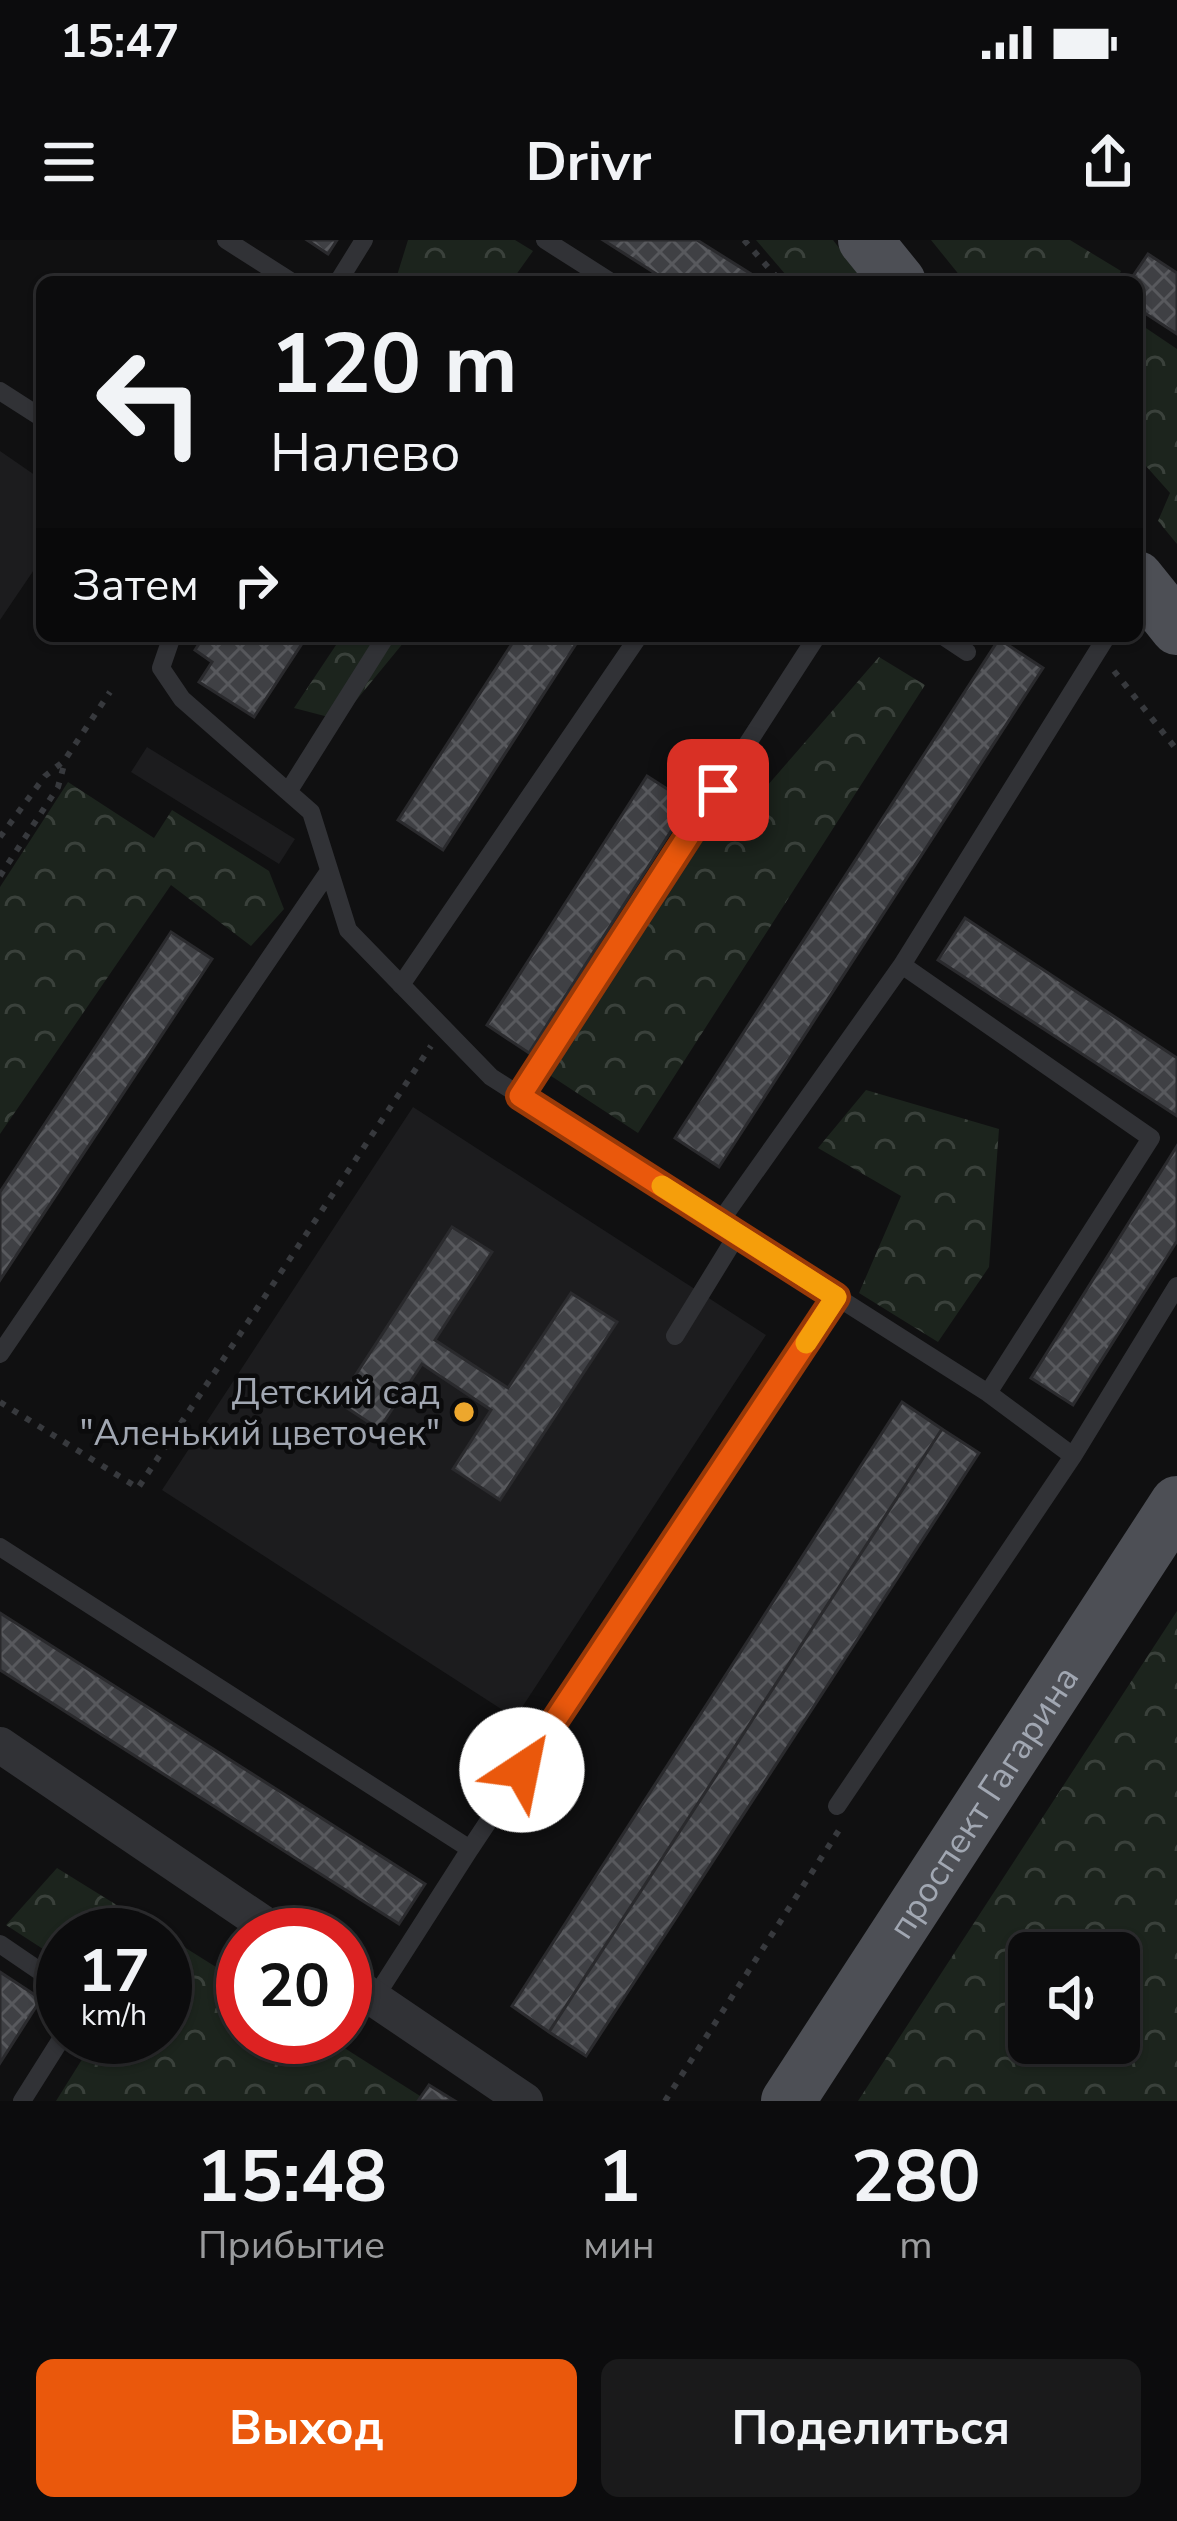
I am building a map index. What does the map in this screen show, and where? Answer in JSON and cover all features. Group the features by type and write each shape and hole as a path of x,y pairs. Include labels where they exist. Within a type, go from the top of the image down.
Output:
{"main road":[{"path":"1143,590 1177,628"},
{"name":"проспект Гагарина","path":"788,2101 1177,1503"}],"street":[{"path":"0,1745 240,1908"},
{"path":"372,1997 525,2101"}],"lane":[{"path":"226,240 283,276"},
{"path":"342,276 364,240"},
{"path":"545,240 602,276"},
{"path":"0,391 36,414"},
{"path":"170,642 161,668 182,699 311,812 348,930 490,1078 988,1394 1073,1456"},
{"path":"288,792 382,642"},
{"path":"401,985 634,642"},
{"path":"520,1096 813,642"},
{"path":"953,642 968,652"},
{"path":"719,1222 902,965 1103,644"},
{"path":"0,1354 329,871"},
{"path":"902,965 1151,1138 988,1394"},
{"path":"675,1336 737,1235"},
{"path":"838,1806 1073,1456 1177,1286"},
{"path":"372,1974 470,1849 836,1297"},
{"path":"0,1547 470,1849"},
{"path":"0,1944 36,1969"},
{"path":"22,2101 45,2064"}],"path":[{"path":"744,240 777,276"},
{"path":"1103,644 1177,750"},
{"path":"0,837 45,776 64,761 110,692"},
{"path":"0,876 58,787 64,761"},
{"path":"0,1402 138,1488 442,1028"}],"shaded area":[{"path":"0,451 36,476 36,567 0,620"},
{"path":"147,747 295,839 279,864 131,772"},
{"name":"Детский сад \"Аленький цветочек\"","path":"413,1107 766,1335 515,1718 162,1490"}],"green space":[{"path":"408,240 515,240 533,251 515,276 397,276"},
{"path":"756,240 833,240 860,276 787,276"},
{"path":"931,240 1070,240 1121,271 1119,276 960,276"},
{"path":"1143,326 1177,349 1177,544 1158,521 1170,493 1143,463"},
{"path":"338,642 404,642 340,720 294,708"},
{"path":"879,657 925,685 638,1133 545,1072 719,792 754,801"},
{"path":"68,782 154,838 172,810 269,871 284,909 251,946 171,885 0,1134 0,887"},
{"path":"866,1090 999,1129 989,1267 938,1342 859,1293 901,1196 818,1148"},
{"path":"1177,1611 1177,2101 858,2101"},
{"path":"57,1868 121,1908 36,1908 36,1944 6,1925"},
{"path":"192,1952 216,1967 216,2064 370,2064 428,2101 56,2101 79,2064 192,2064"}],"building":[{"path":"307,240 337,240 328,254"},
{"path":"603,240 697,240 751,274 750,276 660,276"},
{"path":"1148,254 1177,273 1177,334 1143,312 1143,276 1133,276"},
{"path":"200,642 303,642 254,717 199,682 212,662 195,650"},
{"path":"513,642 577,642 443,850 398,820"},
{"path":"997,642 1043,668 719,1167 675,1138"},
{"path":"647,776 689,803 529,1053 487,1025"},
{"path":"965,918 1177,1058 1177,1116 938,960"},
{"path":"171,932 212,959 0,1280 0,1192"},
{"path":"1177,1146 1177,1241 1073,1405 1031,1378"},
{"path":"452,1227 492,1252 435,1340 508,1388 571,1293 617,1322 500,1500 453,1469 491,1410 422,1364 379,1429 338,1402"},
{"path":"902,1402 942,1429 549,2032 512,2006"},
{"path":"942,1429 979,1453 586,2056 549,2032"},
{"path":"0,1613 425,1884 399,1924 0,1670"},
{"path":"0,1972 36,1996 36,2007 0,2063"},
{"path":"429,2085 455,2101 418,2101"}],"slow traffic":[{"path":"662,1186 836,1297 806,1343"}],"place":[{"name":"Детский сад \"Аленький цветочек\"","path":"464,1412"}],"route":[{"path":"522,1770 836,1297 520,1096 718,790"}]}
